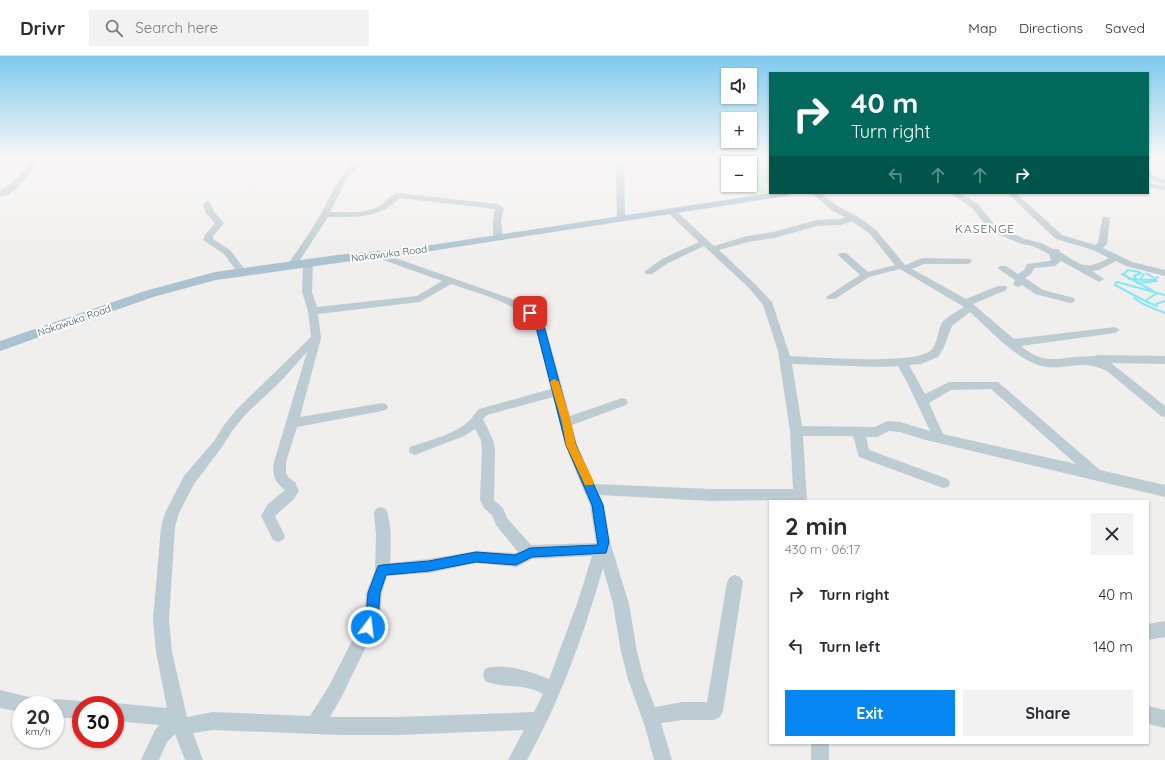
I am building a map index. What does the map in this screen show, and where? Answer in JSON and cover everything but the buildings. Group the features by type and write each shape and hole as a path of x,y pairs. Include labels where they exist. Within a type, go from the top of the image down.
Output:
{"main road":[{"name":"Nakawuka Road","path":"0,346 157,292 196,280 241,271 378,255 781,194"}],"street":[{"path":"293,264 325,214 336,190"},
{"path":"621,190 621,218"},
{"path":"816,194 873,232 903,267 969,305 1023,353 1039,362 1056,363 1092,360 1165,360"},
{"path":"956,194 975,206 993,229 1022,241 1038,245 1099,279"},
{"path":"1012,194 1022,204 1035,213 1057,235 1066,240 1096,248 1129,264 1165,273"},
{"path":"325,214 373,213 390,203 396,195 498,206 500,208 497,221 498,237"},
{"path":"206,204 210,213 220,223 209,235 208,240 227,252 241,271"},
{"path":"592,489 799,497 796,431 785,360 768,304 752,286 671,211"},
{"path":"649,272 665,261 709,246 774,235 817,223 841,222 851,218"},
{"path":"1096,248 1102,244 1106,219"},
{"path":"1018,284 1022,275 1028,272 1030,266 1052,264 1056,261 1053,255 1058,248 1057,235"},
{"path":"378,255 511,302 536,318 542,332 573,450 598,505 603,546 621,604 629,652 636,679 650,716 663,760"},
{"path":"843,256 866,275"},
{"path":"1056,266 1096,268 1115,258"},
{"path":"831,297 866,275 923,261 966,261"},
{"path":"278,536 268,516 273,508 288,498 292,491 290,486 284,482 279,474 280,462 316,338 313,311 307,292 308,263"},
{"path":"1003,268 1039,292 1070,300"},
{"path":"313,311 420,298 451,280"},
{"path":"785,360 912,362 934,354 939,347 946,324 969,305 1002,288"},
{"path":"1012,343 1115,330"},
{"path":"194,760 181,725 164,652 161,620 168,527 172,513 189,480 241,412 291,364 299,353 316,338"},
{"path":"1092,360 1111,368 1165,414"},
{"path":"901,362 908,372 939,438"},
{"path":"922,401 949,386 994,385 1096,474"},
{"path":"415,450 460,433 477,422 477,418 489,410 557,392"},
{"path":"566,422 622,402"},
{"path":"292,423 382,407"},
{"path":"477,422 483,428 489,450 487,464 487,500 489,504 498,512 501,521 519,543 530,552"},
{"path":"796,431 876,432 887,426 893,426 1165,491"},
{"path":"858,432 864,453 943,483"},
{"path":"315,725 335,692 372,618 374,593 382,570 384,535 381,513"},
{"path":"382,570 429,566 476,557 516,560 530,552 603,546"},
{"path":"517,760 539,721 553,691 586,601 603,546"},
{"path":"650,716 683,711 714,711 735,582"},
{"path":"1149,632 1165,629"},
{"path":"491,676 520,677 544,685 553,691"},
{"path":"0,699 12,701"},
{"path":"124,714 186,726 213,721 315,725 398,726 469,722 539,721"},
{"path":"1149,716 1165,719"},
{"path":"150,760 161,736 181,725"},
{"path":"820,744 820,760"}],"green space":[{"path":"757,190 766,190 767,193 760,194"}],"waterway":[{"path":"1123,275 1128,270 1139,272"},
{"path":"1136,279 1134,276 1141,273"},
{"path":"1141,278 1144,274"},
{"path":"1147,274 1156,279"},
{"path":"1123,275 1131,279"},
{"path":"1131,279 1156,279"},
{"path":"1131,279 1138,283"},
{"path":"1138,283 1157,281"},
{"path":"1116,282 1115,285 1145,301"},
{"path":"1117,282 1165,295"},
{"path":"1138,283 1153,291"},
{"path":"1145,301 1157,293"},
{"path":"1134,298 1143,304 1165,313"},
{"path":"1145,301 1157,306"},
{"path":"1156,304 1165,301"}],"slow traffic":[{"path":"554,382 571,445 589,482"}],"district":[{"name":"KASENGE","path":"985,229"}],"route":[{"path":"368,627 372,618 374,593 382,570 429,566 476,557 516,560 530,552 602,550 604,542 598,505 590,484 571,445 539,322 530,313"}]}
